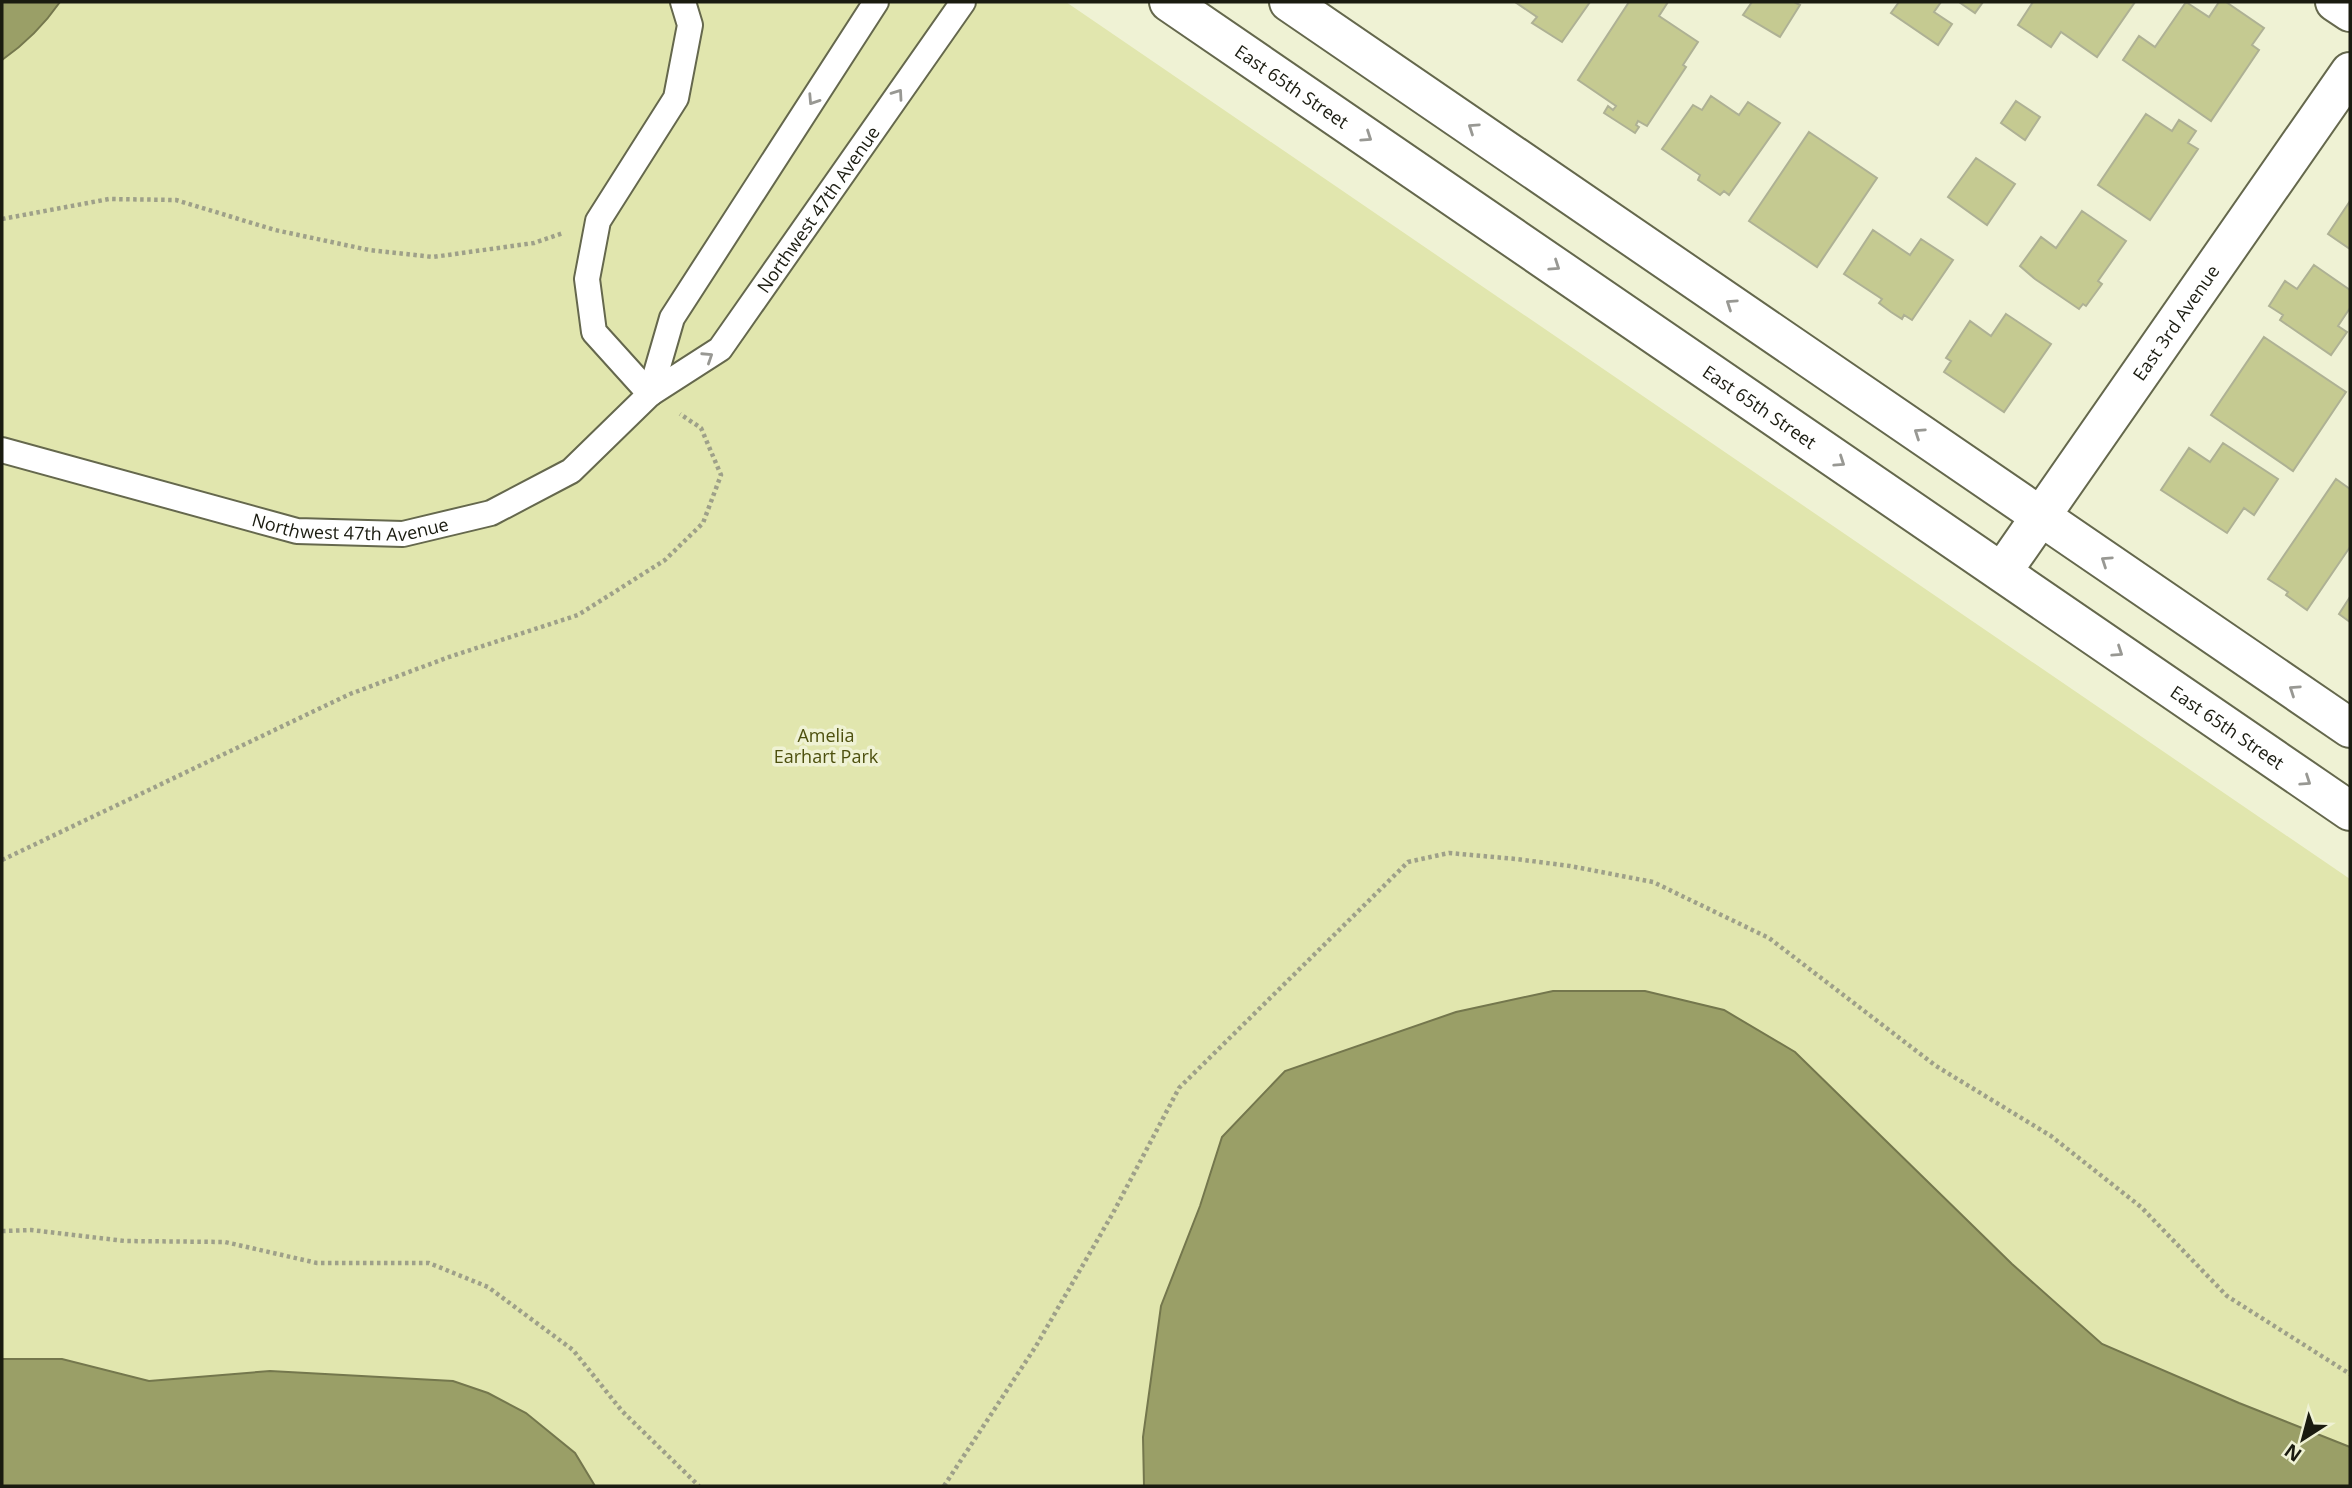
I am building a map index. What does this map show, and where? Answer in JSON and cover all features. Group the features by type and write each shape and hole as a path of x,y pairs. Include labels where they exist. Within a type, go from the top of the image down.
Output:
{"main road":[{"name":"East 65th Street","path":"1169,2 2350,811"},
{"path":"1289,2 2350,728"},
{"path":"2335,2 2350,12"},
{"name":"East 3rd Avenue","path":"2001,572 2350,72"}],"lane":[{"path":"650,394 594,332 587,279 598,221 676,98 690,25 683,2"},
{"name":"Northwest 47th Avenue","path":"650,394 672,318 876,2"},
{"name":"Northwest 47th Avenue","path":"9,452 297,531 403,534 491,513 571,471 650,394 720,349 963,2"}],"path":[{"path":"2,219 108,199 176,200 275,230 369,250 433,257 534,243 598,221"},
{"path":"2,860 350,694 449,657 578,615 665,560 703,523 721,475 701,428 650,394"},
{"path":"944,1486 1036,1346 1179,1088 1408,862 1449,853 1570,866 1653,882 1769,938 1936,1066 2051,1136 2141,1207 2227,1296 2350,1374"},
{"path":"2,1231 31,1230 124,1241 225,1242 317,1263 429,1263 488,1287 573,1350 622,1411 699,1486"}],"green space":[{"name":"Amelia Earhart Park","path":"2,2 1066,2 2350,879 2350,1486 2,1486"}],"shaded area":[{"path":"2,2 60,2 34,34 2,60"},
{"path":"1553,991 1645,991 1724,1010 1795,1052 2012,1264 2102,1344 2350,1447 2350,1486 1144,1486 1143,1437 1161,1306 1200,1206 1222,1137 1285,1071 1456,1012"},
{"path":"2,1359 62,1359 149,1381 270,1371 453,1381 488,1393 526,1413 575,1453 595,1486 2,1486"}],"building":[{"path":"1515,2 1590,2 1562,42 1532,23 1537,17"},
{"path":"1629,2 1668,2 1659,16 1698,42 1683,65 1686,67 1647,126 1638,121 1636,125 1639,127 1635,133 1604,113 1608,106 1613,110 1616,106 1578,80"},
{"path":"1752,2 1794,2 1800,5 1780,37 1743,15"},
{"path":"1899,2 1941,2 1934,12 1952,24 1938,45 1891,13"},
{"path":"1959,2 1983,2 1975,13"},
{"path":"2033,2 2135,2 2097,57 2061,32 2051,47 2018,25"},
{"path":"2186,2 2209,17 2219,2 2226,2 2264,28 2252,45 2259,50 2211,121 2123,60 2139,36 2155,47"},
{"path":"1711,96 1739,115 1748,102 1780,123 1729,195 1724,191 1720,195 1698,180 1700,175 1662,149 1693,105 1702,110"},
{"path":"2016,101 2040,117 2025,140 2001,123"},
{"path":"2146,114 2172,131 2179,120 2196,131 2188,143 2198,149 2150,220 2098,185"},
{"path":"1809,132 1877,178 1817,267 1749,221"},
{"path":"1976,158 2015,184 1987,225 1948,197"},
{"path":"2350,201 2350,249 2328,234"},
{"path":"2082,211 2126,241 2098,281 2102,284 2086,306 2083,304 2079,309 2020,266 2041,237 2056,248"},
{"path":"1873,230 1910,255 1921,239 1953,260 1912,320 1904,315 1902,319 1891,312 1879,303 1882,299 1844,274"},
{"path":"2314,265 2350,290 2350,308 2338,326 2347,332 2331,355 2280,320 2283,315 2269,306 2285,281 2297,289"},
{"path":"2006,314 2051,344 2004,412 1944,372 1951,361 1946,358 1970,321 1991,336"},
{"path":"2264,337 2346,392 2293,471 2211,415"},
{"path":"2223,443 2278,479 2254,515 2244,508 2227,533 2161,490 2189,448 2210,462"},
{"path":"2336,479 2350,489 2350,547 2307,610 2286,595 2288,592 2268,579"},
{"path":"2350,597 2350,622 2339,614"}]}
